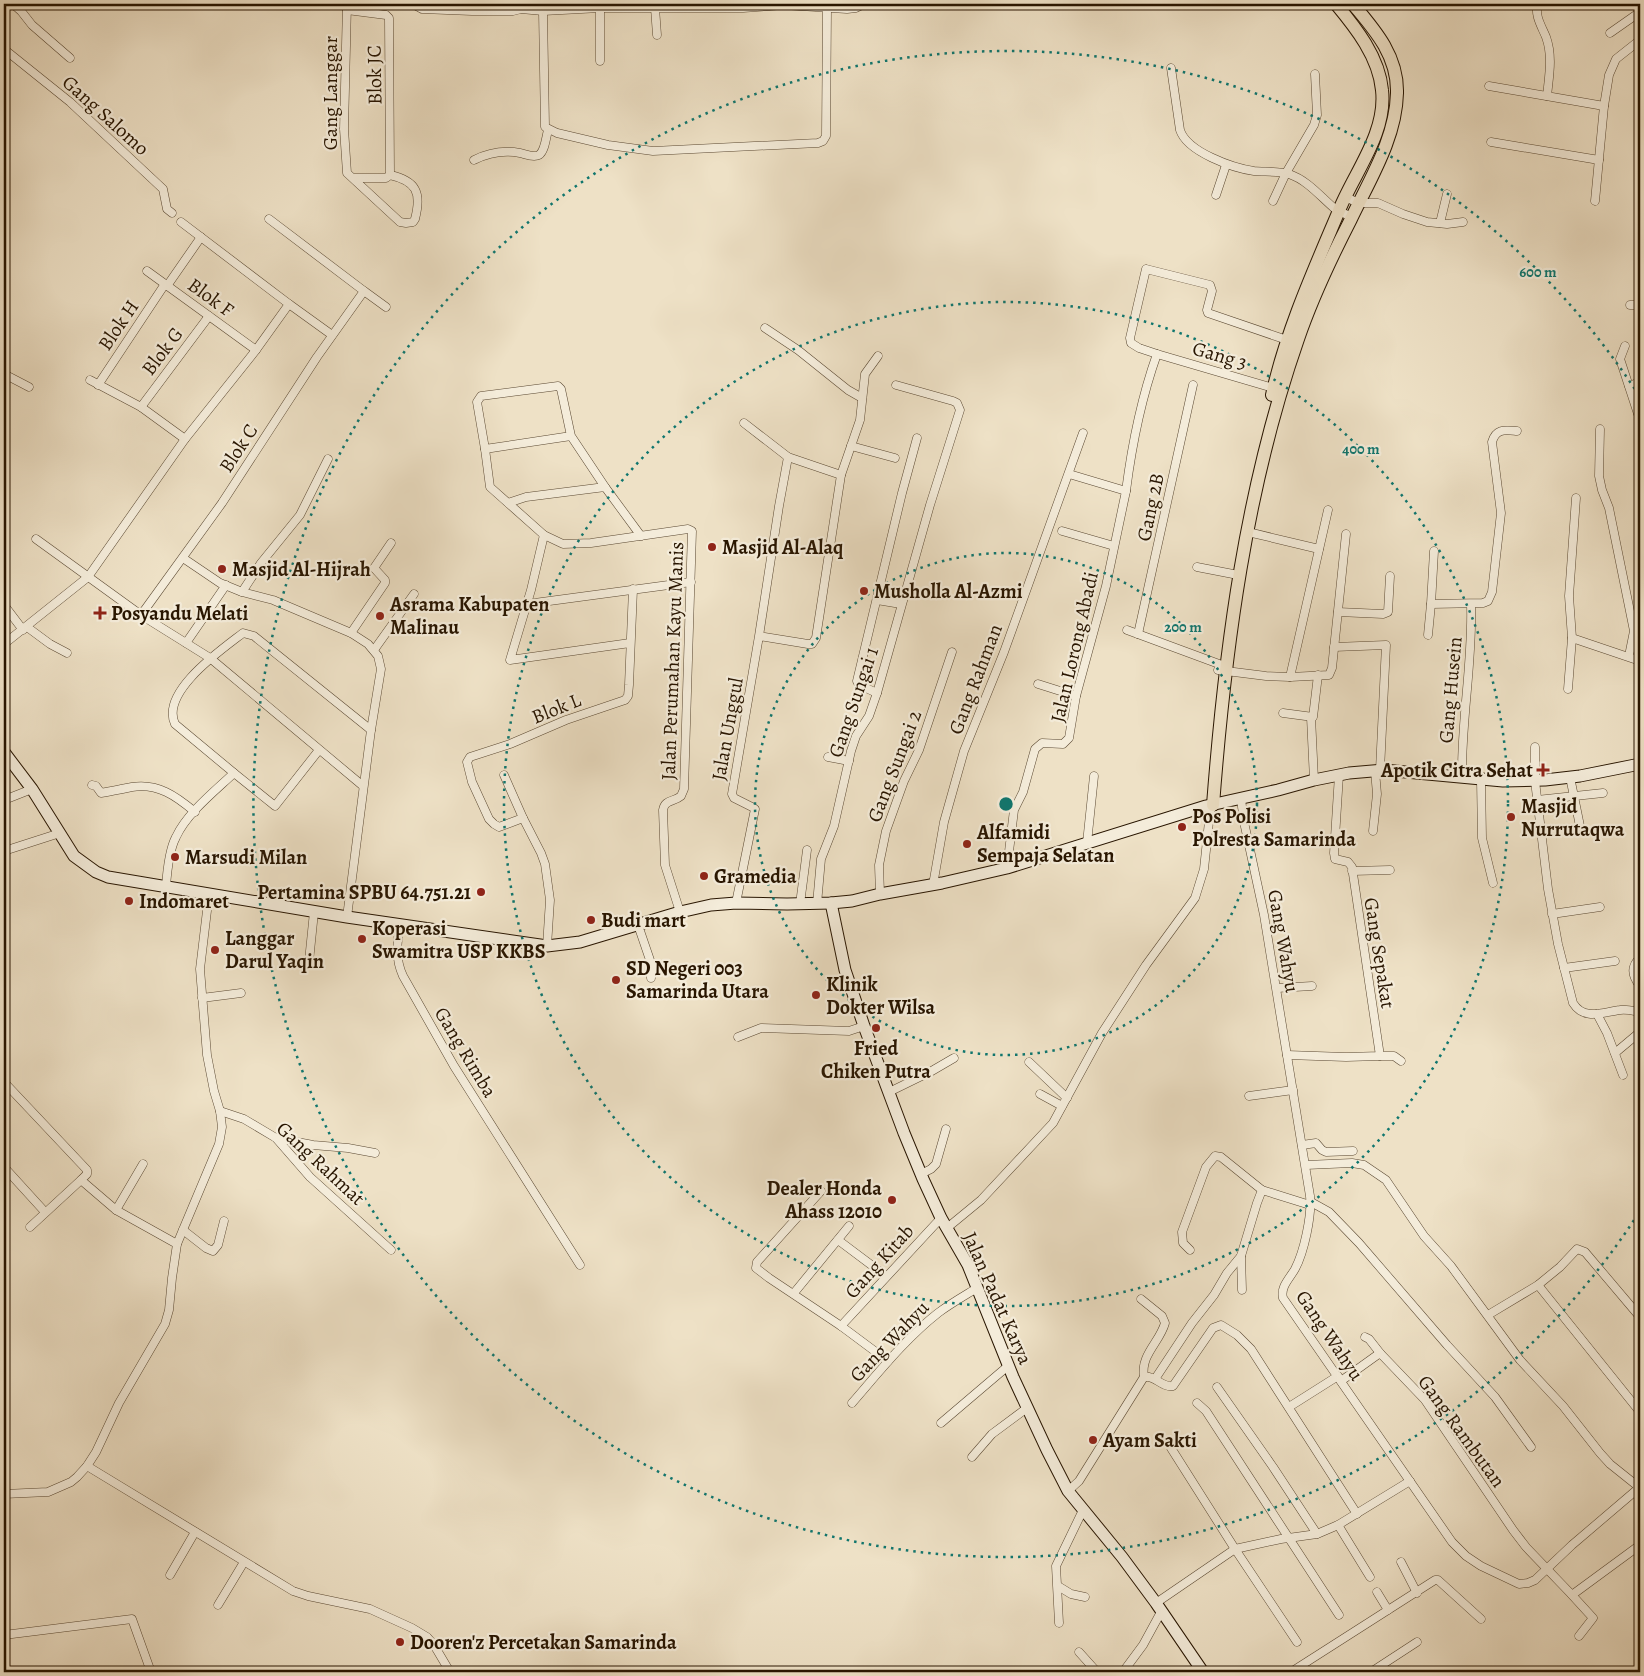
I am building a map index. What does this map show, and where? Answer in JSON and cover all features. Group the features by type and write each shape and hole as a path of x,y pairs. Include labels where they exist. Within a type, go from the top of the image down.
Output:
{"main road":[{"path":"1210,808 1221,668 1233,574 1258,452 1287,340 1338,211 1372,140 1383,109 1382,88 1378,70 1363,38 1336,4"},
{"path":"1221,668 1264,452 1298,338 1327,266 1383,153 1393,123 1397,93 1396,74 1388,52 1377,32 1353,4"}],"street":[{"path":"13,4 32,25 70,58"},
{"path":"413,4 422,8 472,11 518,8 543,11 631,6 655,8 784,5 847,9 856,8 864,4"},
{"path":"1538,4 1537,13 1550,47 1547,96"},
{"name":"Blok JC","path":"347,7 386,15 389,18 390,174"},
{"name":"Gang Langgar","path":"347,7 344,129 347,173 354,178"},
{"path":"600,8 600,61"},
{"path":"655,8 657,35"},
{"path":"543,11 545,127 557,133 608,145 653,151 821,142 826,136 827,8"},
{"path":"1610,33 1640,12"},
{"path":"1595,200 1604,106 1610,70 1616,59 1640,40"},
{"name":"Gang Salomo","path":"4,49 70,102 163,189 167,209 172,213"},
{"path":"1171,68 1182,136 1191,145 1226,165 1253,171 1286,172 1310,186 1338,211 1352,217"},
{"path":"1273,201 1286,172 1314,124 1317,115 1315,74"},
{"path":"1489,86 1604,106"},
{"path":"474,160 484,155 505,151 534,156 539,155 543,150 548,130"},
{"path":"1491,142 1599,160"},
{"path":"1216,195 1226,165"},
{"path":"390,174 406,179 414,186 417,194 416,216 413,222 400,222 354,178 386,178 390,174"},
{"path":"1440,223 1447,194"},
{"path":"1346,197 1359,203 1378,203 1411,217 1440,223 1452,224 1463,222"},
{"path":"269,218 362,293 386,306"},
{"path":"181,222 332,336"},
{"name":"Blok H","path":"98,385 166,285 202,237"},
{"name":"Gang 3","path":"1274,388 1157,354 1131,343 1130,338 1146,269 1210,285 1212,291 1208,312 1287,340"},
{"name":"Blok F","path":"147,271 256,350"},
{"name":"Blok C","path":"141,615 183,558 362,293"},
{"path":"4,644 88,577 185,440 256,350 289,304"},
{"path":"1630,305 1640,305"},
{"name":"Blok G","path":"141,407 209,316"},
{"path":"765,328 798,350 848,390 862,398"},
{"path":"1625,346 1620,360 1640,420"},
{"name":"Jalan Lorong Abadi","path":"1007,868 1014,810 1023,792 1035,749 1042,743 1063,744 1067,742 1070,733 1076,696 1106,586 1126,491 1140,407 1157,354"},
{"path":"759,636 808,644 812,644 816,638 841,474 860,420 865,374 878,356"},
{"path":"4,374 29,387"},
{"path":"90,380 141,407 185,440"},
{"path":"1629,386 1640,382"},
{"name":"Gang Sungai 1","path":"817,904 821,859 834,826 856,736 869,716 877,693 936,483 960,410 959,406 953,401 896,385"},
{"path":"633,589 630,643 510,660 527,604 544,535 490,487 477,402 481,396 556,386 561,390 571,436 641,536"},
{"name":"Gang 2B","path":"1138,634 1193,386"},
{"path":"744,423 788,457 841,474"},
{"path":"1600,428 1599,476 1609,508 1634,631 1629,656"},
{"path":"1431,604 1471,604 1488,601 1492,592 1501,513 1492,442 1500,430 1517,431"},
{"name":"Gang Rahman","path":"932,885 944,822 964,751 1004,652 1083,433"},
{"path":"485,449 571,436"},
{"path":"877,693 858,685 857,682 917,438"},
{"path":"851,446 895,458"},
{"name":"Jalan Unggul","path":"736,903 755,810 734,798 732,794 788,457"},
{"path":"242,592 261,563 300,515 328,459"},
{"path":"1069,474 1126,491"},
{"path":"508,502 526,497 605,487"},
{"path":"1568,689 1572,638 1569,596 1576,498"},
{"path":"1290,677 1328,510"},
{"name":"Jalan Perumahan Kayu Manis","path":"544,535 563,544 590,543 688,529 692,531 683,793 679,798 665,804 663,810 665,865 680,912"},
{"path":"1062,531 1114,546"},
{"path":"1248,532 1319,548"},
{"path":"1127,630 1221,668 1290,677 1321,676 1331,672 1346,534"},
{"path":"36,539 141,615 210,658 363,786"},
{"path":"351,633 384,583 385,580 374,568 391,543"},
{"path":"1428,634 1434,552"},
{"path":"183,558 226,586 273,600 351,633 374,650 378,656 381,669 363,786 347,917"},
{"path":"1197,567 1233,574"},
{"path":"1338,612 1383,614 1388,612 1390,576"},
{"path":"527,604 691,582"},
{"path":"186,643 226,586"},
{"path":"374,650 414,594"},
{"path":"877,600 901,604"},
{"name":"Gang Husein","path":"1462,778 1461,747 1472,631 1471,604"},
{"path":"4,605 25,628 67,653"},
{"path":"319,750 275,806 174,724 171,718 171,710 178,694 210,658 243,633 250,634 371,730"},
{"path":"1572,638 1640,661"},
{"name":"Blok L","path":"522,818 499,827 489,819 472,782 468,766 470,756 534,735 566,720 625,700 628,696 629,685 630,643"},
{"path":"1334,647 1386,645 1373,831"},
{"name":"Gang Sungai 2","path":"880,894 879,866 886,832 904,782 922,744 952,652"},
{"path":"1314,780 1311,717 1314,715 1321,676"},
{"path":"1038,684 1076,696"},
{"path":"1283,713 1311,717"},
{"path":"1535,747 1535,781 1548,889 1569,990 1576,1007 1582,1013 1597,1014 1623,1009 1640,1012"},
{"path":"4,752 32,789 74,856 96,872 122,880 314,912 547,946 580,942 694,908 736,903 817,904 852,901 932,885 1007,868 1241,799 1340,775 1378,770 1503,782 1535,781 1570,777 1640,764"},
{"path":"828,757 849,761"},
{"path":"166,887 172,845 180,830 234,773"},
{"path":"504,775 522,818 541,852 545,864 550,900 547,946"},
{"name":"Gang Sepakat","path":"1340,775 1334,853 1337,860 1349,863 1352,872 1380,1056"},
{"path":"1087,843 1094,776"},
{"path":"1570,777 1580,826"},
{"path":"1481,780 1482,838 1493,883"},
{"path":"92,785 96,786 101,793 148,786 172,794 195,812"},
{"path":"4,800 32,789"},
{"path":"1537,800 1602,793"},
{"name":"Gang Wahyu","path":"1241,799 1277,988 1306,1166 1310,1203 1305,1242 1300,1257 1284,1287 1282,1296 1452,1542 1466,1556 1481,1566 1519,1584 1535,1580 1547,1567 1624,1499 1640,1488"},
{"name":"Gang Kitab","path":"841,1326 886,1276 944,1223 968,1212 992,1190 1048,1130 1102,1033 1150,959 1195,898 1204,869 1210,808"},
{"path":"4,851 60,833"},
{"path":"800,904 807,850"},
{"path":"1352,872 1390,870"},
{"path":"4,1494 52,1491 71,1482 87,1466 106,1434 118,1403 165,1324 169,1310 177,1244 219,1144 222,1128 207,1055 202,998 200,959 208,894"},
{"name":"Jalan Padat Karya","path":"831,903 840,953 864,1026 889,1092 921,1174 944,1223 961,1249 1027,1408 1068,1491 1122,1557 1202,1672"},
{"path":"1552,914 1600,907"},
{"path":"309,961 314,912"},
{"name":"Gang Rimba","path":"400,925 398,962 403,976 454,1066 580,1264"},
{"path":"638,925 651,963 651,978"},
{"path":"1640,958 1634,964 1633,969 1634,976 1640,986"},
{"path":"1564,968 1614,962"},
{"path":"1277,988 1312,986"},
{"path":"202,998 241,994"},
{"path":"1597,1014 1623,1075"},
{"path":"738,1037 761,1028 849,1031 864,1026"},
{"path":"1615,1053 1640,1032"},
{"path":"1287,1055 1394,1056 1401,1061"},
{"path":"889,1092 954,1058"},
{"path":"1029,1062 1066,1098"},
{"path":"4,1082 87,1170 87,1174 81,1180 30,1226"},
{"path":"1249,1096 1293,1090"},
{"path":"1040,1094 1062,1106"},
{"name":"Gang Rahmat","path":"220,1111 244,1119 276,1138 310,1177 392,1250"},
{"path":"921,1174 936,1164 946,1130"},
{"path":"276,1138 375,1153"},
{"path":"1302,1145 1316,1143 1322,1150 1331,1153 1353,1151"},
{"path":"1190,1250 1183,1243 1182,1232 1206,1167 1215,1156 1222,1157 1262,1190 1310,1203 1329,1212 1359,1243 1447,1345 1495,1397 1531,1447"},
{"path":"116,1210 143,1164"},
{"path":"1306,1166 1364,1164 1386,1180 1424,1236 1451,1266 1520,1360 1563,1406 1610,1464 1640,1488"},
{"path":"4,1167 45,1212"},
{"path":"81,1180 116,1210 177,1244"},
{"path":"1242,1290 1241,1256 1256,1203 1262,1190"},
{"path":"821,1191 756,1265 763,1274 794,1293 888,1361"},
{"path":"183,1230 206,1248 213,1251 218,1245 224,1221"},
{"path":"794,1293 849,1226"},
{"path":"838,1240 886,1276"},
{"path":"1488,1315 1538,1284 1560,1267 1577,1250 1585,1252 1640,1317"},
{"path":"1155,1379 1192,1323 1241,1256"},
{"path":"1538,1284 1640,1412"},
{"name":"Gang Wahyu","path":"852,1403 888,1361 937,1314 977,1288"},
{"path":"1068,1491 1079,1480 1144,1377 1145,1362 1164,1327 1165,1320 1141,1299"},
{"path":"1144,1377 1150,1376 1168,1387 1173,1386 1213,1328 1221,1325 1237,1335 1252,1349 1357,1514"},
{"name":"Gang Rambutan","path":"1365,1337 1370,1339 1380,1353 1425,1400 1513,1530 1593,1618 1579,1636"},
{"path":"1289,1407 1380,1353"},
{"path":"941,1423 1008,1366"},
{"path":"1217,1387 1317,1534"},
{"path":"1197,1403 1206,1411 1339,1615"},
{"path":"972,1456 992,1434 1027,1408"},
{"path":"1171,1448 1297,1642"},
{"path":"87,1466 293,1591 370,1609 412,1628 427,1637 450,1672"},
{"path":"1123,1672 1143,1645 1159,1608 1235,1549 1281,1539 1317,1534 1338,1526 1410,1481"},
{"path":"1059,1624 1056,1566 1083,1510"},
{"path":"1338,1526 1370,1577"},
{"path":"170,1575 195,1532"},
{"path":"1572,1595 1640,1545"},
{"path":"218,1605 244,1562"},
{"path":"1401,1562 1417,1593"},
{"path":"1291,1672 1435,1580 1438,1580 1481,1618"},
{"path":"1058,1586 1071,1594 1085,1597"},
{"path":"1376,1592 1388,1610"},
{"path":"4,1635 132,1619 151,1672"},
{"path":"1371,1672 1417,1642"},
{"path":"1079,1652 1097,1672"}],"place":[{"name":"Masjid Al-Alaq","path":"712,547"},
{"name":"Masjid Al-Hijrah","path":"222,569"},
{"name":"Musholla Al-Azmi","path":"864,591"},
{"name":"Posyandu Melati","path":"100,613"},
{"name":"Asrama Kabupaten Malinau","path":"380,616"},
{"name":"Apotik Citra Sehat","path":"1543,770"},
{"name":"Masjid Nurrutaqwa","path":"1511,817"},
{"name":"Pos Polisi Polresta Samarinda","path":"1182,827"},
{"name":"Alfamidi Sempaja Selatan","path":"967,844"},
{"name":"Marsudi Milan","path":"175,857"},
{"name":"Gramedia","path":"704,876"},
{"name":"Pertamina SPBU 64.751.21","path":"481,892"},
{"name":"Indomaret","path":"129,901"},
{"name":"Budi mart","path":"591,920"},
{"name":"Koperasi Swamitra USP KKBS","path":"362,939"},
{"name":"Langgar Darul Yaqin","path":"215,950"},
{"name":"SD Negeri 003 Samarinda Utara","path":"616,980"},
{"name":"Klinik Dokter Wilsa","path":"816,995"},
{"name":"Fried Chiken Putra","path":"876,1028"},
{"name":"Dealer Honda Ahass 12010","path":"892,1200"},
{"name":"Ayam Sakti","path":"1093,1440"},
{"name":"Dooren'z Percetakan Samarinda","path":"400,1642"}]}
